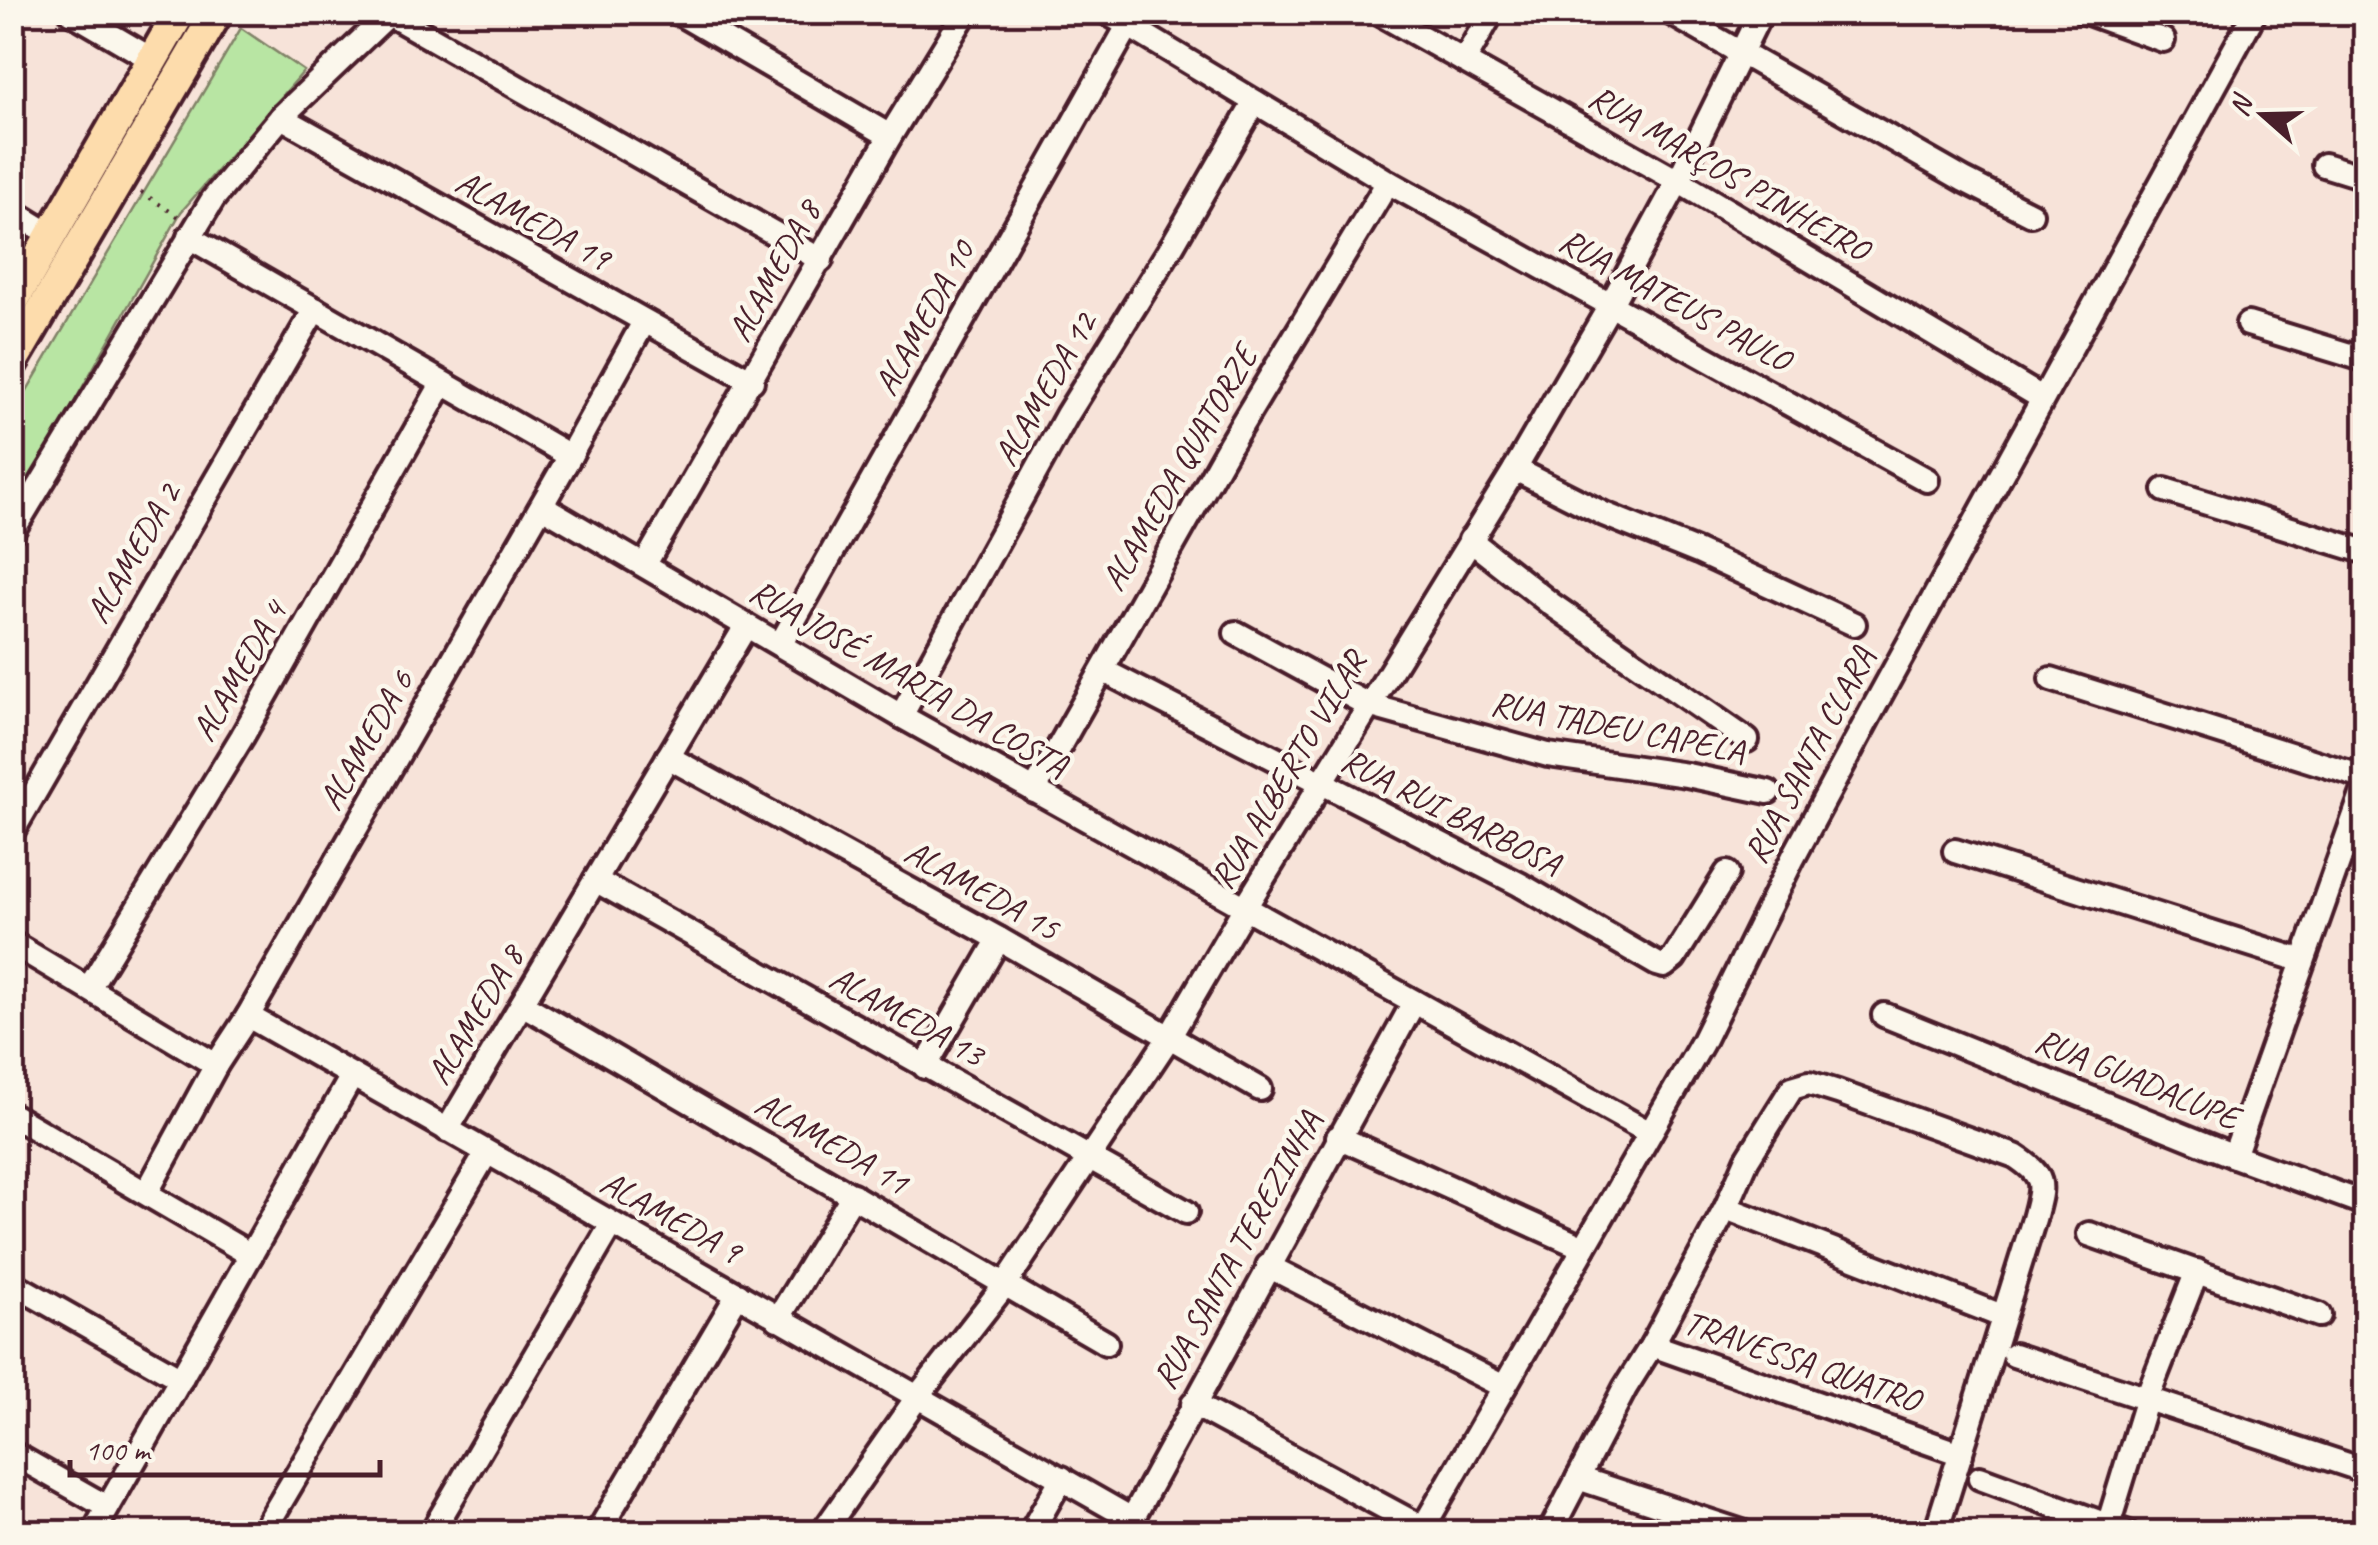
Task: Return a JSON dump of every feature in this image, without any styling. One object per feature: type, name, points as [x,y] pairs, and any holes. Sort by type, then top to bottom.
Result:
[{"type":"main road","points":[[12,303],[180,12]]},
{"type":"main road","points":[[12,362],[216,12]]},
{"type":"street","points":[[71,12],[153,60]]},
{"type":"street","points":[[677,12],[890,136]]},
{"type":"street","name":"ALAMEDA 8","points":[[646,564],[890,136],[966,12]]},
{"type":"street","name":"RUA MATEUS PAULO","points":[[1106,12],[1388,182],[1927,480]]},
{"type":"street","name":"RUA MARÇOS PINHEIRO","points":[[1377,12],[1678,181],[2042,398]]},
{"type":"street","points":[[1464,61],[1492,12]]},
{"type":"street","points":[[1669,12],[2031,214]]},
{"type":"street","name":"RUA ALBERTO VILAR","points":[[823,1532],[918,1396],[1004,1286],[1170,1036],[1611,304],[1678,181],[1761,12]]},
{"type":"street","points":[[2085,12],[2162,40]]},
{"type":"street","name":"RUA SANTA CLARA","points":[[1193,1404],[1423,1528],[1702,1043],[1793,858],[2254,12]]},
{"type":"street","points":[[15,523],[192,232],[241,162],[390,13],[821,260]]},
{"type":"street","name":"ALAMEDA 10","points":[[780,645],[1128,26]]},
{"type":"street","name":"ALAMEDA 12","points":[[901,716],[1067,416],[1255,102]]},
{"type":"street","name":"ALAMEDA 19","points":[[281,118],[752,381]]},
{"type":"street","points":[[2324,165],[2366,178]]},
{"type":"street","name":"ALAMEDA QUATORZE","points":[[1034,790],[1230,444],[1388,182]]},
{"type":"street","points":[[12,211],[51,235]]},
{"type":"street","points":[[192,232],[315,310],[570,456]]},
{"type":"street","name":"ALAMEDA 2","points":[[12,832],[315,310]]},
{"type":"street","name":"ALAMEDA 6","points":[[146,1192],[644,322]]},
{"type":"street","points":[[2248,324],[2366,360]]},
{"type":"street","name":"ALAMEDA 4","points":[[89,988],[242,738],[442,384]]},
{"type":"street","points":[[1515,469],[1604,514],[1698,552],[1854,624]]},
{"type":"street","points":[[2165,490],[2366,552]]},
{"type":"street","name":"RUA JOSÉ MARIA DA COSTA","points":[[542,506],[901,716],[1244,909]]},
{"type":"street","points":[[1470,540],[1550,604],[1747,740]]},
{"type":"street","name":"ALAMEDA 8","points":[[446,1130],[746,626]]},
{"type":"street","name":"RUA TADEU CAPELA","points":[[1236,633],[1368,705],[1548,755],[1687,775],[1768,792]]},
{"type":"street","name":"RUA RUI BARBOSA","points":[[1104,671],[1519,884],[1664,966],[1674,958],[1726,873]]},
{"type":"street","points":[[2050,679],[2366,781],[2234,1156]]},
{"type":"street","name":"ALAMEDA 15","points":[[668,757],[999,939],[1260,1089]]},
{"type":"street","points":[[1955,851],[2303,962]]},
{"type":"street","name":"ALAMEDA 13","points":[[596,880],[1186,1212]]},
{"type":"street","points":[[1244,909],[1650,1133]]},
{"type":"street","points":[[924,1067],[999,939]]},
{"type":"street","points":[[12,942],[216,1064]]},
{"type":"street","name":"RUA SANTA TEREZINHA","points":[[1129,1526],[1414,1002]]},
{"type":"street","name":"ALAMEDA 11","points":[[522,1004],[1106,1344]]},
{"type":"street","name":"RUA GUADALUPE","points":[[1884,1015],[2234,1156],[2366,1204]]},
{"type":"street","name":"ALAMEDA 9","points":[[248,1016],[1062,1478],[1129,1526]]},
{"type":"street","points":[[94,1532],[352,1076]]},
{"type":"street","points":[[1652,1346],[1748,1160],[1792,1088],[1809,1083],[1838,1092],[2015,1156],[2032,1167],[2042,1186],[2034,1219],[1936,1532]]},
{"type":"street","points":[[12,1115],[250,1256]]},
{"type":"street","points":[[1338,1137],[1584,1248]]},
{"type":"street","points":[[263,1532],[486,1154]]},
{"type":"street","points":[[778,1319],[853,1194]]},
{"type":"street","points":[[1726,1208],[2002,1316]]},
{"type":"street","points":[[432,1532],[612,1224]]},
{"type":"street","points":[[2090,1234],[2320,1315]]},
{"type":"street","points":[[1268,1266],[1504,1387]]},
{"type":"street","points":[[1980,1478],[2114,1531],[2147,1398],[2197,1271]]},
{"type":"street","points":[[12,1283],[180,1379]]},
{"type":"street","points":[[598,1532],[738,1294]]},
{"type":"street","name":"TRAVESSA QUATRO","points":[[1550,1532],[1625,1388],[1652,1346],[1961,1454]]},
{"type":"street","points":[[2014,1355],[2366,1471]]},
{"type":"street","points":[[12,1453],[107,1507]]},
{"type":"street","points":[[1031,1532],[1062,1478]]},
{"type":"street","points":[[1578,1478],[1742,1532]]},
{"type":"path","points":[[120,179],[192,232]]},
{"type":"green space","points":[[241,28],[304,71],[181,212],[13,511],[13,414]]}]
